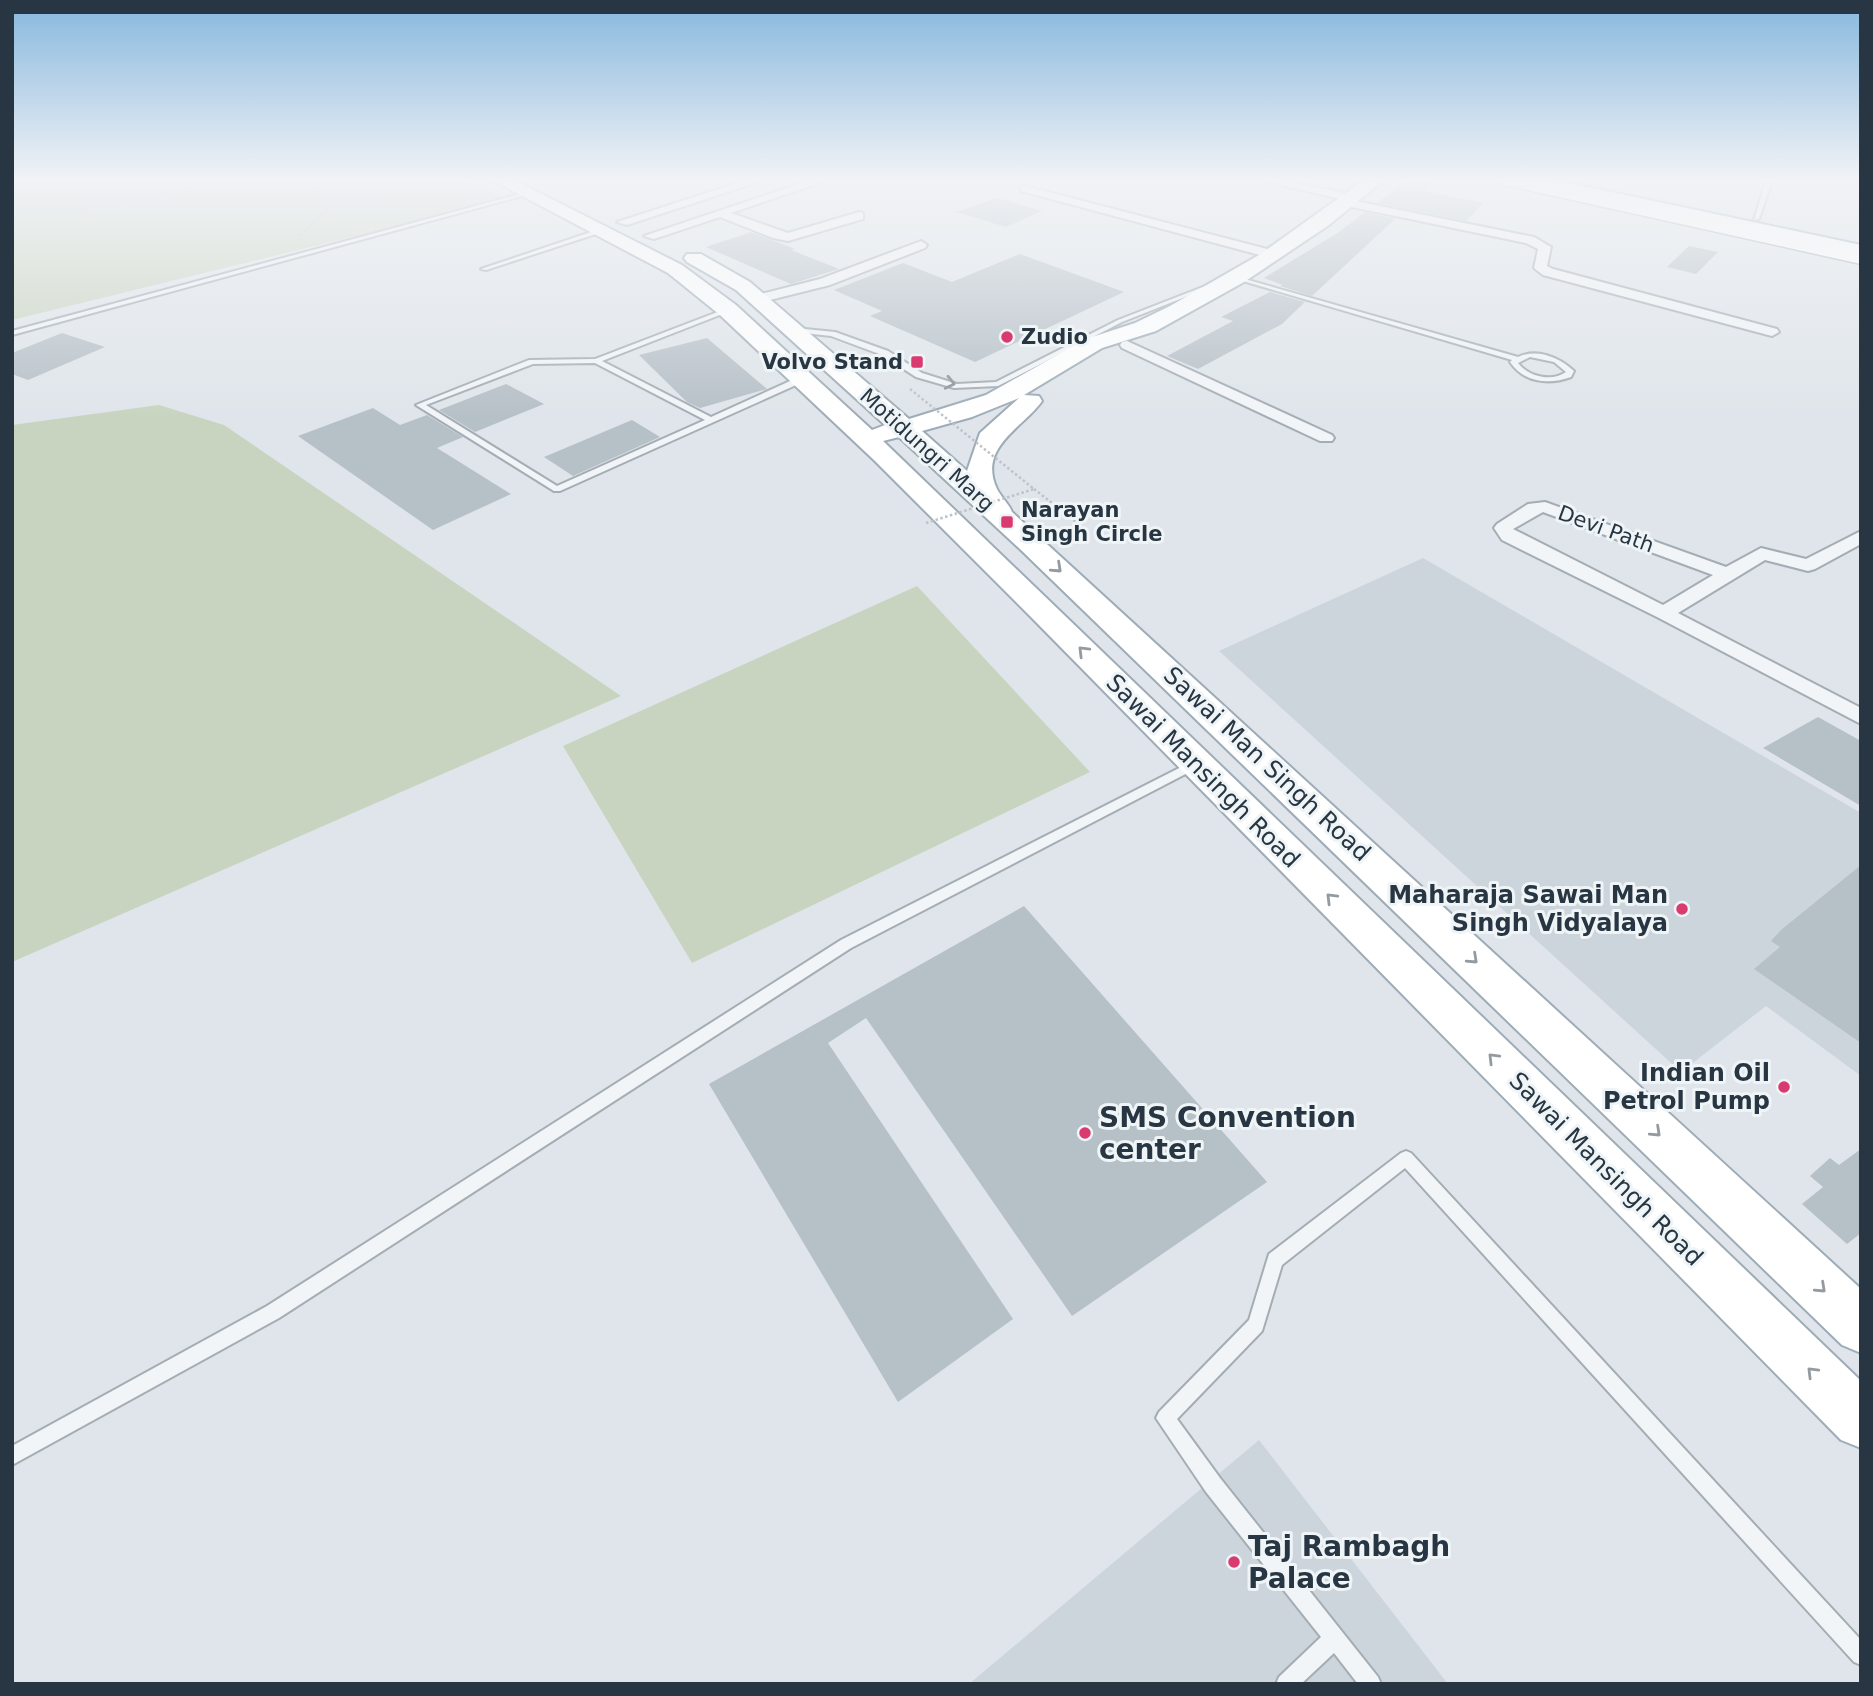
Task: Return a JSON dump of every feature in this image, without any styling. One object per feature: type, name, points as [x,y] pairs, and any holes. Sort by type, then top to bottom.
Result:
[{"type":"main road","name":"Sawai Mansingh Road","points":[[662,259],[727,310],[802,379],[893,441],[1196,764],[1861,1420]]},
{"type":"main road","name":"Motidungri Marg","points":[[694,259],[721,273],[758,299],[795,330],[843,377],[893,441],[1007,522]]},
{"type":"main road","points":[[893,441],[1020,397],[1127,345],[1145,328],[1263,259]]},
{"type":"main road","points":[[1007,522],[983,488],[980,468],[989,438],[1020,397],[1108,337],[1145,328]]},
{"type":"main road","points":[[843,377],[880,393],[911,401],[956,402],[1020,397]]},
{"type":"main road","name":"Sawai Man Singh Road","points":[[1007,522],[1861,1326]]},
{"type":"street","points":[[758,299],[825,282],[884,259]]},
{"type":"street","points":[[1540,259],[1540,268],[1548,272],[1772,332]]},
{"type":"street","points":[[1127,345],[1326,438]]},
{"type":"street","name":"Devi Path","points":[[1728,574],[1545,507],[1534,508],[1503,528],[1508,536],[1664,613],[1861,717]]},
{"type":"street","points":[[1664,613],[1765,553],[1808,565],[1861,536]]},
{"type":"lane","points":[[12,333],[272,259]]},
{"type":"lane","points":[[485,269],[514,259]]},
{"type":"lane","points":[[795,330],[832,334],[885,353],[919,375],[957,386],[998,384],[1120,321],[1182,295],[1236,277],[1516,359],[1529,355],[1547,357],[1563,363],[1570,371],[1558,379],[1540,378],[1518,369],[1514,362],[1516,359]]},
{"type":"lane","points":[[727,310],[596,362],[532,362],[420,405],[557,489],[802,379]]},
{"type":"lane","points":[[596,362],[711,420]]},
{"type":"lane","points":[[12,1456],[273,1312],[846,944],[1196,764]]},
{"type":"lane","points":[[1371,1684],[1213,1485],[1165,1418],[1256,1325],[1275,1260],[1406,1158],[1861,1655]]},
{"type":"lane","points":[[1286,1684],[1335,1638]]},
{"type":"path","points":[[910,389],[1080,525]]},
{"type":"path","points":[[926,523],[1034,489]]},
{"type":"shaded area","name":"Maharaja Sawai Man Singh Vidyalaya","points":[[1423,558],[1861,813],[1861,1076],[1766,1006],[1681,1072],[1219,651]]},
{"type":"shaded area","name":"Taj Rambagh Palace","points":[[1259,1440],[1448,1684],[969,1684]]},
{"type":"green space","points":[[12,259],[261,259],[12,320]]},
{"type":"green space","points":[[159,405],[224,425],[621,696],[12,962],[12,425]]},
{"type":"green space","points":[[917,586],[1090,772],[692,963],[563,746]]},
{"type":"building","points":[[734,259],[814,259],[839,269],[791,284]]},
{"type":"building","points":[[1008,259],[1034,259],[1124,292],[975,362],[870,316],[882,311],[834,290],[903,263],[952,282]]},
{"type":"building","points":[[1295,259],[1352,259],[1312,296],[1264,278]]},
{"type":"building","points":[[1675,259],[1711,259],[1696,274],[1667,267]]},
{"type":"building","points":[[1270,292],[1305,302],[1282,324],[1198,369],[1167,356],[1233,321],[1221,317]]},
{"type":"building","points":[[62,333],[105,347],[28,380],[12,374],[12,353]]},
{"type":"building","points":[[707,338],[767,389],[700,408],[687,402],[639,355]]},
{"type":"building","points":[[506,384],[544,404],[475,432],[439,410]]},
{"type":"building","points":[[373,408],[400,425],[427,415],[463,437],[437,448],[511,494],[433,530],[298,436]]},
{"type":"building","points":[[632,420],[660,437],[573,476],[544,457]]},
{"type":"building","points":[[1818,717],[1861,741],[1861,806],[1763,748]]},
{"type":"building","points":[[1861,865],[1861,1043],[1754,969],[1780,947],[1771,941],[1781,930]]},
{"type":"building","name":"SMS Convention center","points":[[1024,906],[1267,1182],[1072,1316],[866,1018],[828,1043],[1013,1319],[898,1402],[709,1084]]},
{"type":"building","points":[[1861,1149],[1861,1233],[1847,1244],[1802,1204],[1823,1187],[1810,1176],[1830,1158],[1839,1165]]},
{"type":"place","name":"Zudio","points":[[1007,337]]},
{"type":"place","name":"Volvo Stand","points":[[917,362]]},
{"type":"place","name":"Narayan Singh Circle","points":[[1007,522]]},
{"type":"place","name":"Maharaja Sawai Man Singh Vidyalaya","points":[[1682,909]]},
{"type":"place","name":"Indian Oil Petrol Pump","points":[[1784,1087]]},
{"type":"place","name":"SMS Convention center","points":[[1085,1133]]},
{"type":"place","name":"Taj Rambagh Palace","points":[[1234,1562]]}]
